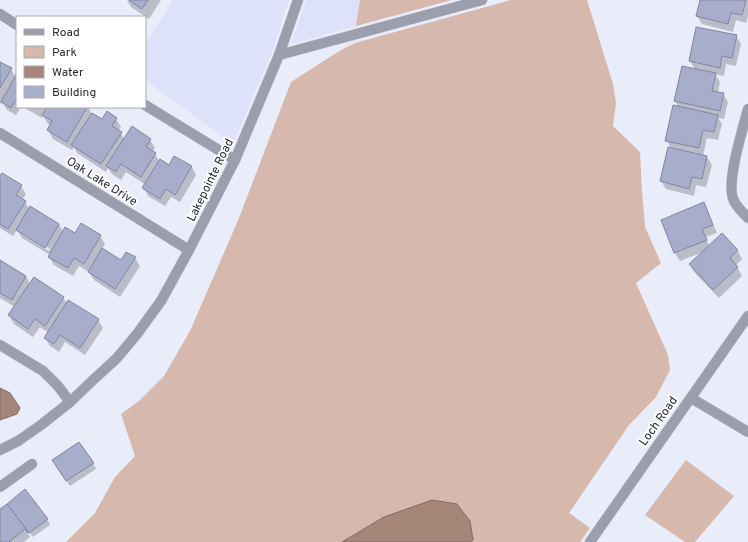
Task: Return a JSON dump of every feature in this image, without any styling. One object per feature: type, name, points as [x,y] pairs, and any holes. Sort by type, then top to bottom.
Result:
[{"type":"street","name":"Lakepointe Road","points":[[0,450],[18,441],[70,402],[117,358],[161,301],[235,160],[279,55],[298,0]]},
{"type":"street","points":[[279,55],[482,0]]},
{"type":"street","points":[[0,14],[16,24]]},
{"type":"street","points":[[146,106],[235,160]]},
{"type":"street","points":[[748,109],[732,174],[731,188],[733,200],[748,218]]},
{"type":"street","name":"Oak Lake Drive","points":[[0,133],[189,250]]},
{"type":"street","name":"Loch Road","points":[[590,542],[748,316]]},
{"type":"street","points":[[0,345],[43,371],[58,386],[70,402]]},
{"type":"street","points":[[691,398],[748,432]]},
{"type":"street","points":[[0,487],[32,464]]},
{"type":"shaded area","points":[[173,0],[289,0],[272,52],[233,144],[146,81],[146,42]]},
{"type":"shaded area","points":[[306,0],[360,0],[356,26],[291,44]]},
{"type":"green space","points":[[360,0],[452,0],[356,26]]},
{"type":"green space","points":[[511,0],[587,0],[613,84],[616,103],[613,126],[640,152],[645,227],[661,263],[636,283],[668,355],[670,370],[656,397],[629,425],[569,513],[590,528],[580,542],[471,542],[473,540],[384,517],[342,542],[66,542],[95,513],[115,477],[135,456],[121,414],[139,401],[164,376],[190,331],[239,218],[291,82],[341,50],[355,43]]},
{"type":"green space","points":[[686,460],[734,496],[695,542],[685,542],[645,515]]},
{"type":"water","points":[[0,388],[10,393],[20,408],[17,414],[0,420]]},
{"type":"water","points":[[432,500],[457,504],[470,521],[473,540],[471,542],[342,542],[384,517]]},
{"type":"building","points":[[129,0],[148,0],[142,9]]},
{"type":"building","points":[[700,0],[746,0],[742,15],[731,13],[728,24],[696,16]]},
{"type":"building","points":[[696,27],[737,35],[732,58],[722,56],[720,68],[689,61]]},
{"type":"building","points":[[0,62],[12,68],[0,88]]},
{"type":"building","points":[[682,66],[716,73],[712,91],[724,93],[720,111],[674,101]]},
{"type":"building","points":[[16,75],[16,99],[11,108],[1,102]]},
{"type":"building","points":[[673,105],[718,115],[714,132],[703,130],[699,148],[665,141]]},
{"type":"building","points":[[46,108],[86,108],[67,142],[47,130],[52,121],[42,115]]},
{"type":"building","points":[[107,111],[117,118],[112,126],[122,132],[101,164],[71,145],[92,113],[102,119]]},
{"type":"building","points":[[132,126],[151,139],[146,147],[156,153],[141,177],[121,164],[116,172],[106,166]]},
{"type":"building","points":[[668,147],[707,156],[702,179],[692,177],[689,189],[660,181]]},
{"type":"building","points":[[174,156],[192,166],[175,195],[166,189],[160,199],[142,188],[160,159],[169,165]]},
{"type":"building","points":[[2,173],[22,185],[16,195],[26,201],[8,229],[0,224],[0,176]]},
{"type":"building","points":[[704,202],[713,225],[702,229],[707,240],[674,253],[661,220]]},
{"type":"building","points":[[30,206],[59,224],[45,248],[16,230]]},
{"type":"building","points":[[81,223],[101,235],[84,264],[74,258],[68,268],[48,257],[65,227],[75,233]]},
{"type":"building","points":[[722,233],[738,250],[730,258],[738,267],[713,290],[689,264]]},
{"type":"building","points":[[102,248],[121,260],[126,252],[136,257],[115,289],[88,272]]},
{"type":"building","points":[[0,260],[26,276],[12,300],[0,293]]},
{"type":"building","points":[[34,277],[64,297],[45,326],[35,319],[28,329],[8,315]]},
{"type":"building","points":[[68,300],[99,319],[80,348],[60,335],[54,344],[44,338]]},
{"type":"building","points":[[79,442],[94,463],[66,481],[52,460]]},
{"type":"building","points":[[25,489],[48,519],[29,533],[7,504]]},
{"type":"building","points":[[7,504],[29,533],[25,529],[9,542],[0,542],[0,509]]}]
